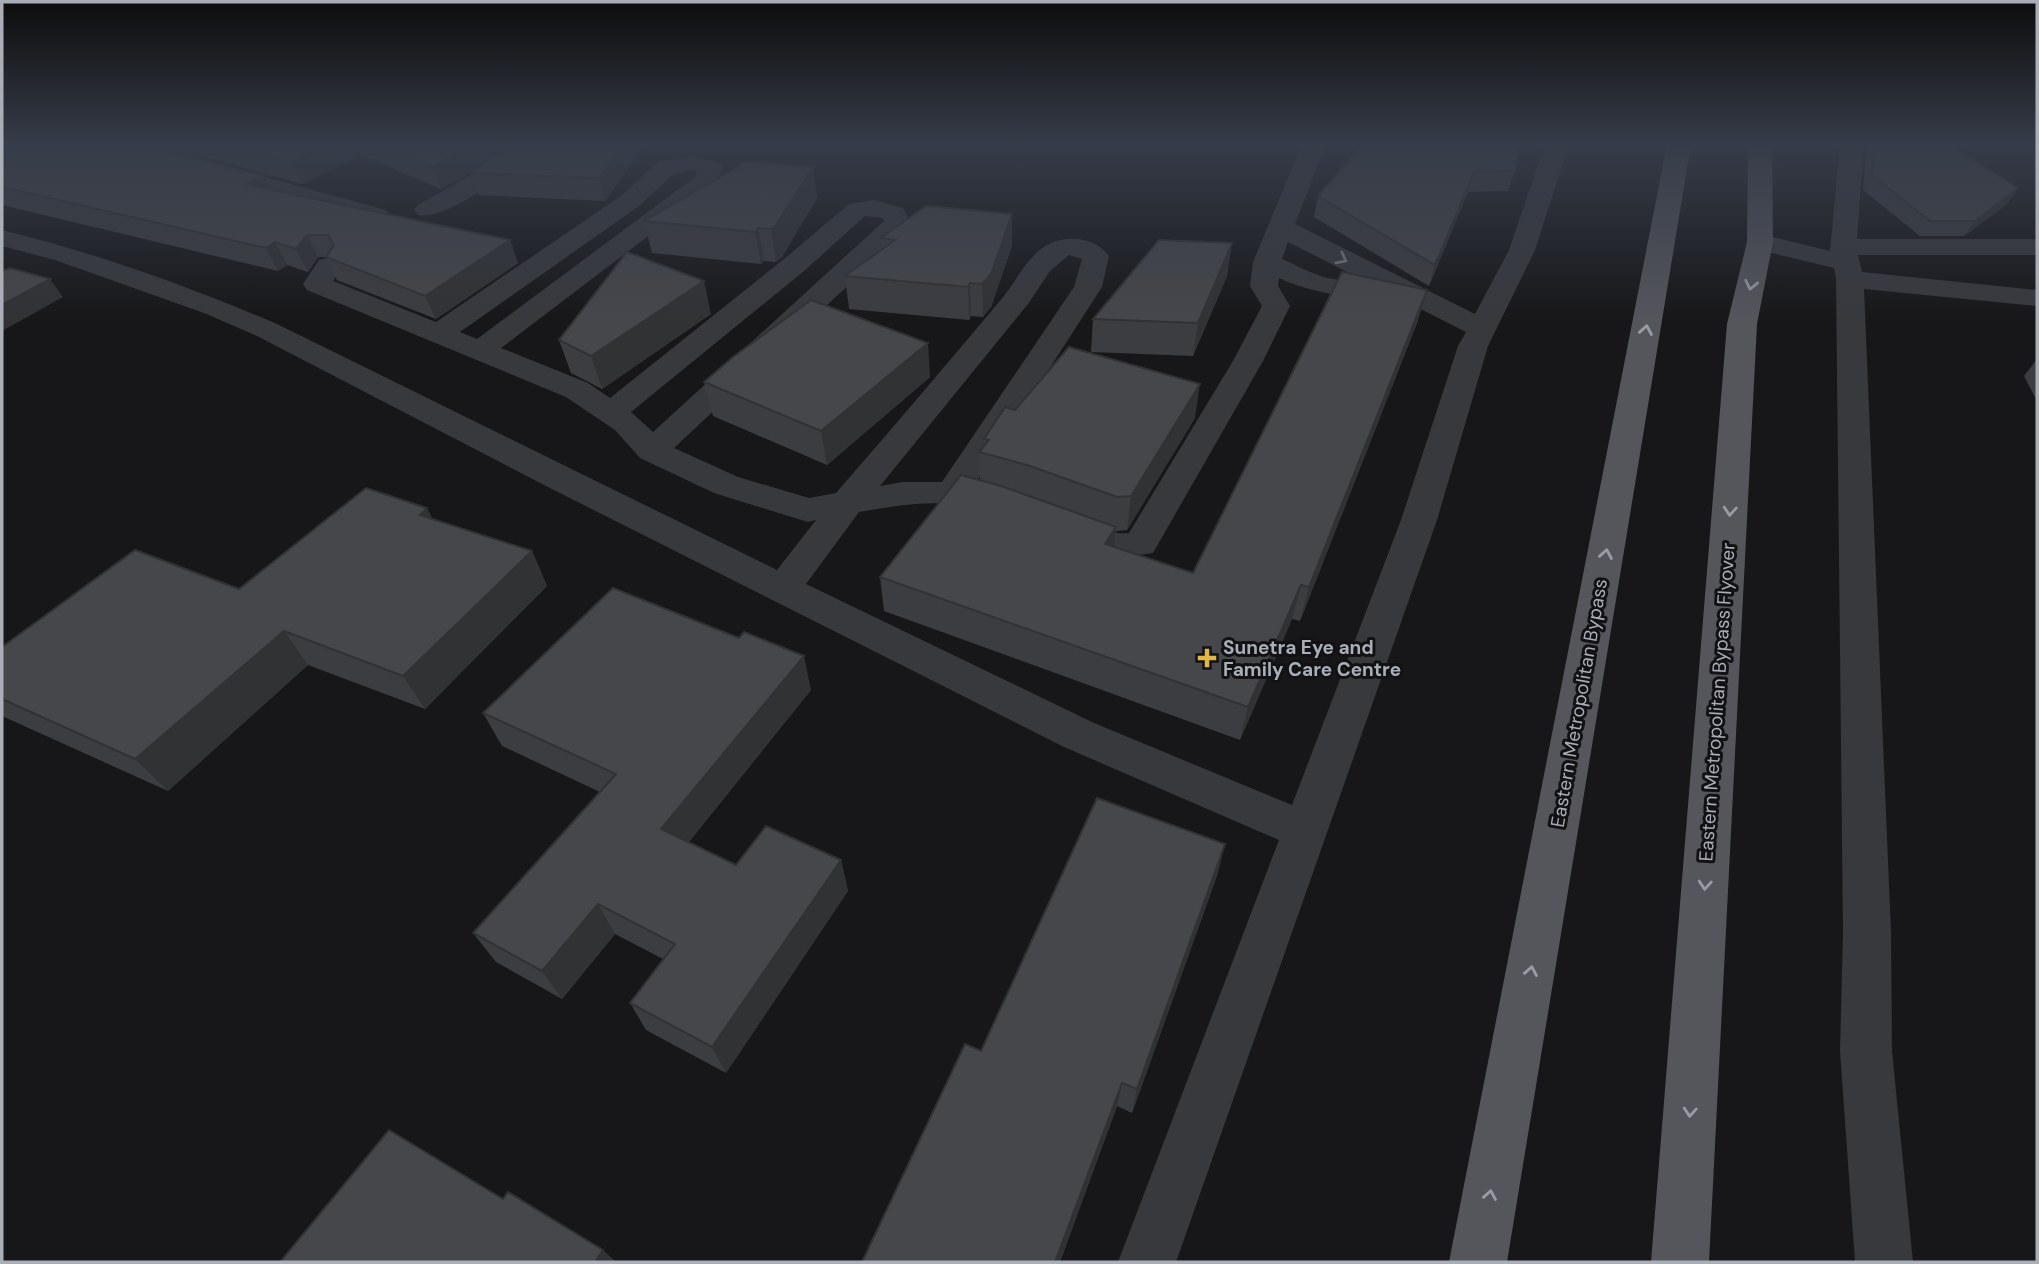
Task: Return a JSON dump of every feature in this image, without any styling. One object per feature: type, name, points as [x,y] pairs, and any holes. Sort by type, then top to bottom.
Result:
[{"type":"main road","name":"Eastern Metropolitan Bypass","points":[[1478,1262],[1668,203]]},
{"type":"main road","name":"Eastern Metropolitan Bypass Flyover","points":[[1680,1262],[1742,324],[1760,242],[1760,203]]},
{"type":"street","points":[[332,203],[377,215]]},
{"type":"street","points":[[427,210],[440,203]]},
{"type":"street","points":[[438,334],[627,203]]},
{"type":"street","points":[[479,351],[676,203]]},
{"type":"street","points":[[329,266],[317,284],[577,390],[612,412],[641,436],[652,451],[726,485],[808,510],[902,493],[953,493],[1032,517],[1112,547],[1140,544],[1248,361],[1276,306],[1264,286],[1267,262],[1292,203]]},
{"type":"street","points":[[1147,1262],[1419,520],[1477,338],[1522,250],[1538,203]]},
{"type":"street","points":[[1850,203],[1847,263],[1867,932],[1866,1051],[1884,1262]]},
{"type":"street","points":[[612,412],[794,265],[858,209],[874,208],[894,213],[897,221],[892,230],[652,451]]},
{"type":"street","points":[[1282,228],[1477,338]]},
{"type":"street","points":[[2,239],[64,254],[214,307],[267,330],[1079,735],[1306,831]]},
{"type":"street","points":[[1760,242],[1847,263],[2037,298]]},
{"type":"street","points":[[783,589],[848,502],[1018,298],[1040,262],[1054,251],[1065,247],[1079,247],[1089,251],[1096,257],[1088,287],[953,493]]},
{"type":"street","points":[[1847,263],[2037,247]]},
{"type":"street","points":[[27,272],[64,254]]},
{"type":"street","points":[[1267,262],[1312,283],[1372,296],[1477,338]]},
{"type":"building","points":[[71,203],[335,203],[510,240],[425,296],[326,257],[334,245],[328,235],[307,235],[296,249],[275,242],[266,248]]},
{"type":"building","points":[[675,203],[790,203],[776,225],[771,229],[758,228],[755,232],[644,221]]},
{"type":"building","points":[[1330,203],[1461,203],[1435,265]]},
{"type":"building","points":[[1907,203],[1998,203],[1975,221],[1930,221]]},
{"type":"building","points":[[926,206],[1012,214],[991,274],[982,284],[970,283],[968,287],[845,276],[895,240],[881,238]]},
{"type":"building","points":[[1159,240],[1232,243],[1198,323],[1093,319]]},
{"type":"building","points":[[627,252],[704,281],[591,356],[559,340]]},
{"type":"building","points":[[10,268],[50,279],[2,305],[2,271]]},
{"type":"building","points":[[1342,272],[1427,290],[1309,587],[1301,585],[1248,707],[880,577],[961,475],[1001,486],[1116,527],[1105,544],[1193,573]]},
{"type":"building","points":[[811,300],[928,343],[821,431],[704,382],[733,357]]},
{"type":"building","points":[[1069,347],[1200,384],[1131,496],[1117,497],[1027,465],[979,452],[989,440],[984,439],[1005,407],[1015,410]]},
{"type":"building","points":[[366,488],[427,508],[420,515],[532,551],[403,676],[284,631],[135,759],[2,699],[2,647],[135,550],[239,589]]},
{"type":"building","points":[[613,588],[739,638],[744,632],[804,656],[661,829],[736,865],[766,826],[841,860],[712,1047],[630,1003],[675,944],[598,904],[542,971],[473,933],[616,774],[483,713]]},
{"type":"building","points":[[1097,798],[1225,844],[1137,1089],[1122,1083],[1055,1262],[862,1262],[965,1044],[981,1051]]},
{"type":"building","points":[[389,1130],[503,1199],[508,1192],[603,1250],[595,1262],[280,1262]]},
{"type":"place","name":"Sunetra Eye and Family Care Centre","points":[[1207,658]]}]
